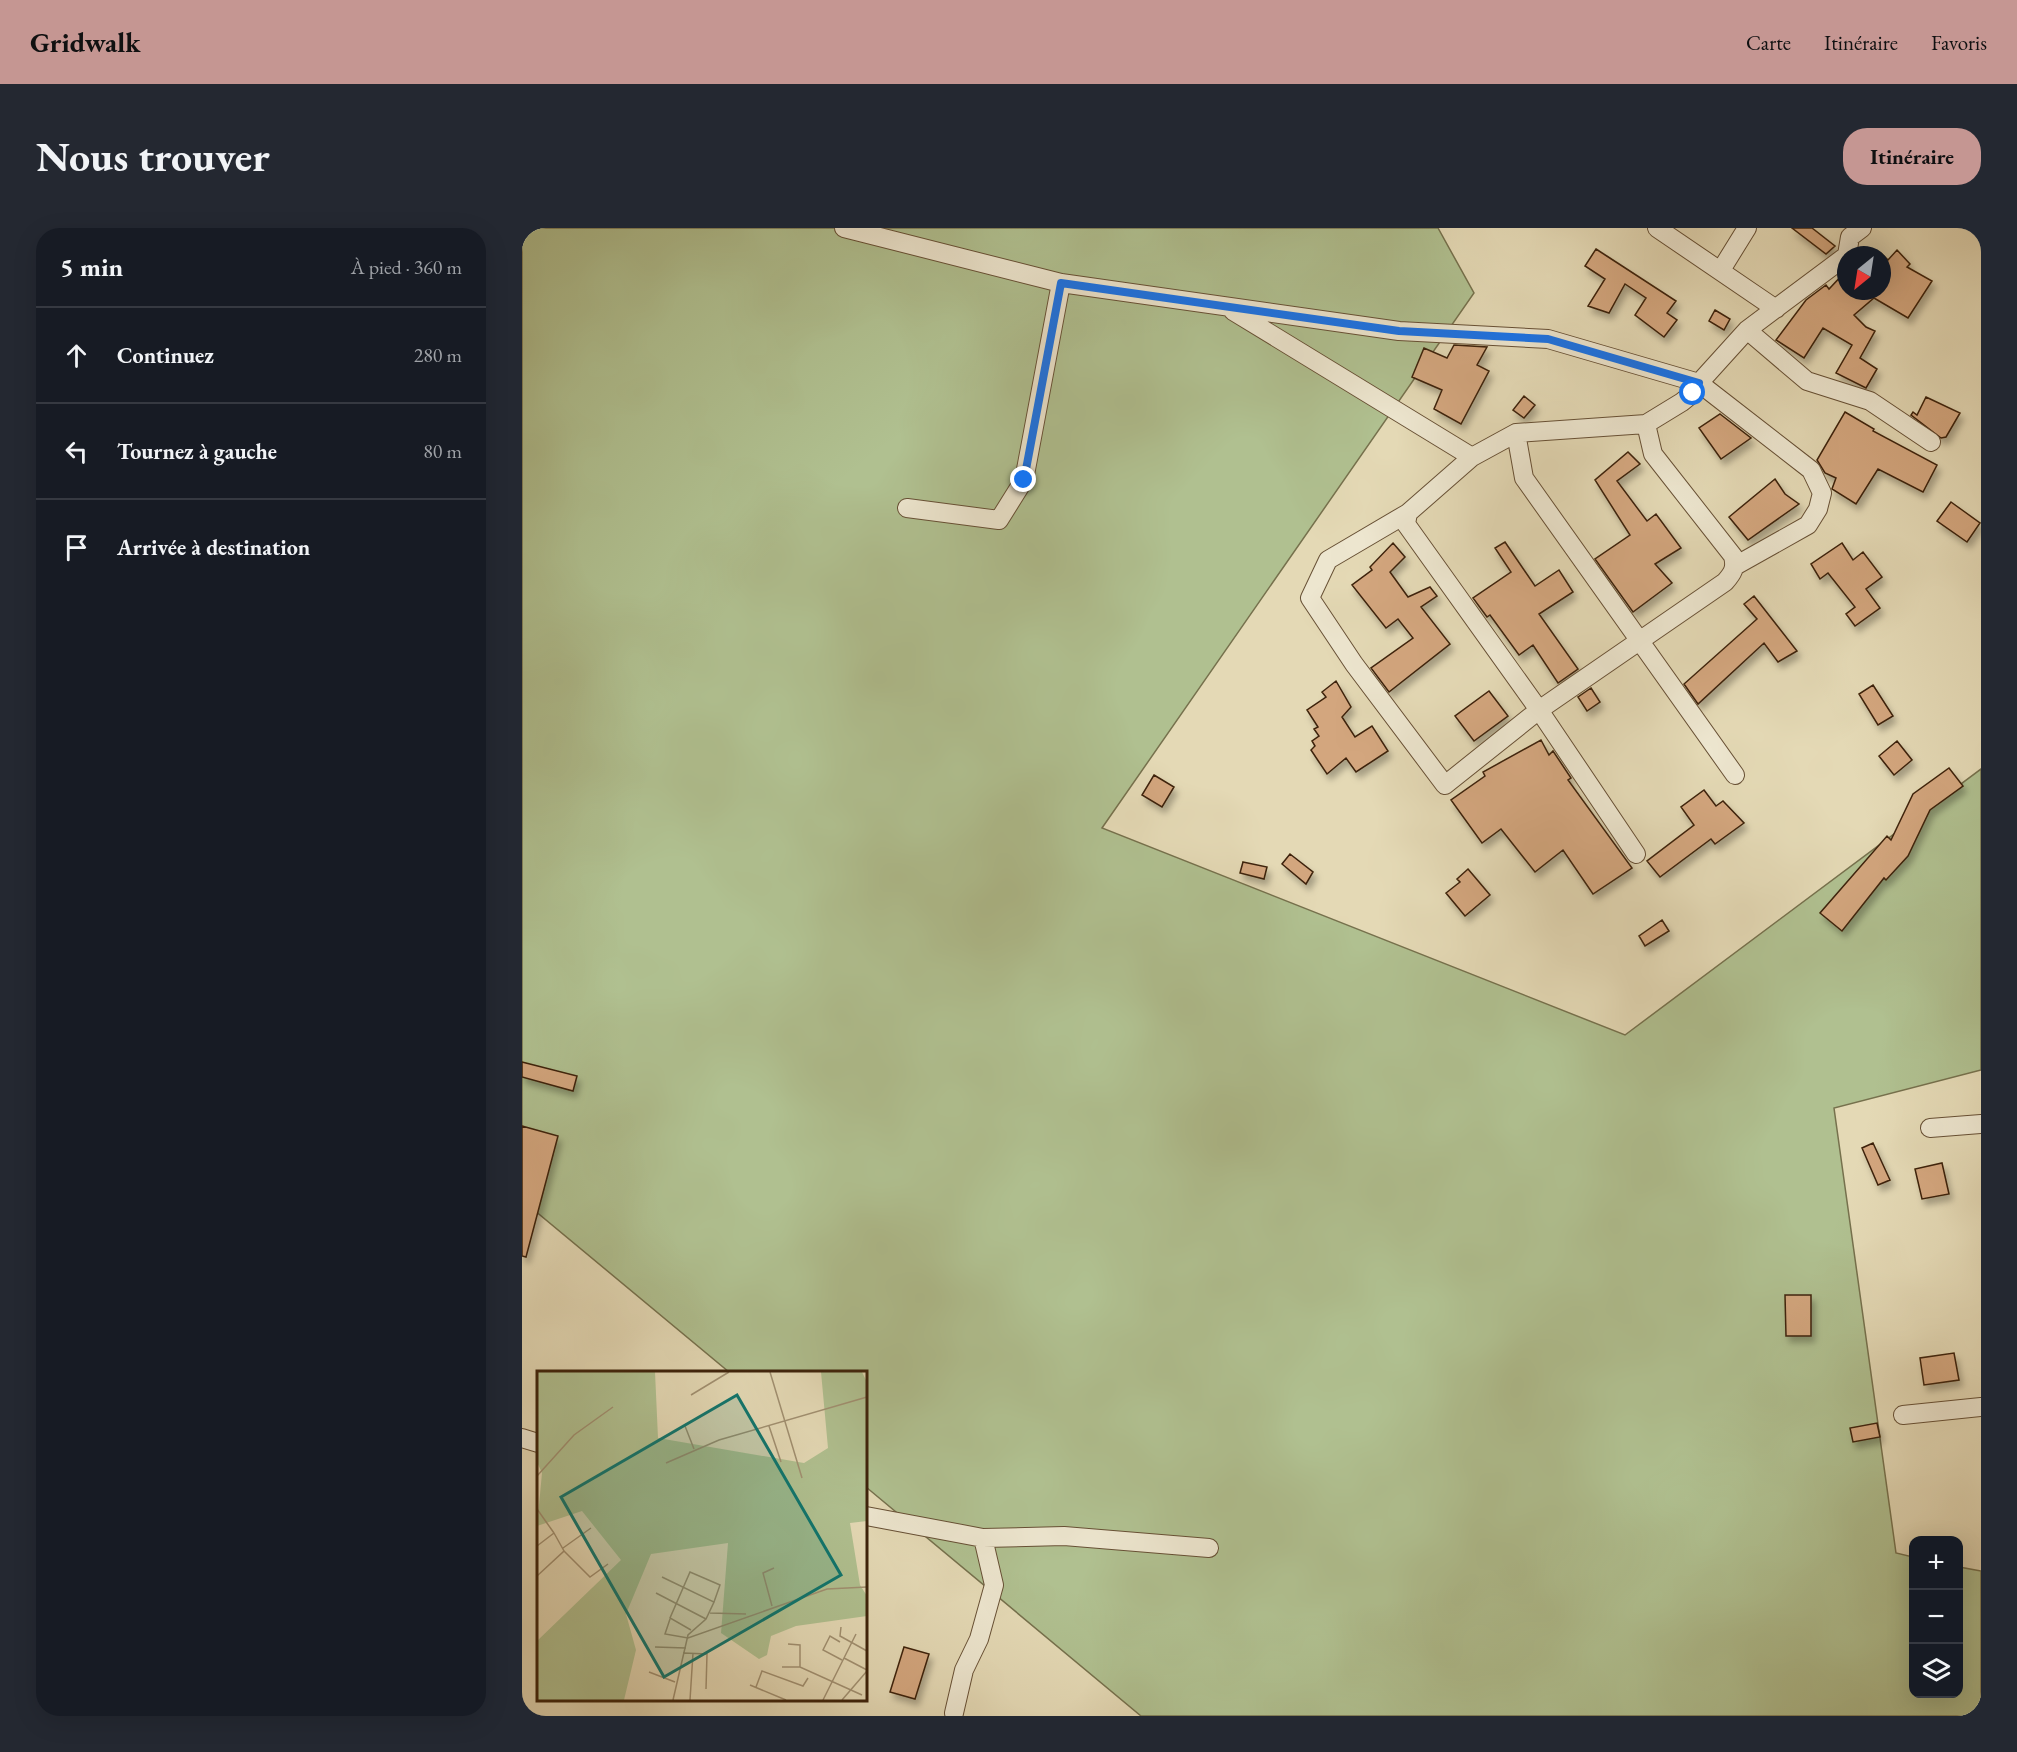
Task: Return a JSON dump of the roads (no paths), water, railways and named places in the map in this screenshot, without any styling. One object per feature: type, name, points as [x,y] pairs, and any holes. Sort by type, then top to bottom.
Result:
[{"type":"street","points":[[844,228],[1061,283],[1399,331],[1548,339],[1699,383],[1811,470],[1822,493],[1818,509],[1808,525],[1735,566],[1725,582],[1641,642],[1539,710],[1445,784],[1353,664],[1310,598],[1328,560],[1407,513],[1472,457],[1516,433],[1647,423],[1688,397],[1699,383],[1747,330],[1837,262]]},
{"type":"street","points":[[1657,228],[1776,309]]},
{"type":"street","points":[[1721,270],[1747,228]]},
{"type":"street","points":[[1848,246],[1850,237],[1862,228]]},
{"type":"street","points":[[907,508],[999,520],[1024,480],[1061,283]]},
{"type":"street","points":[[1228,308],[1472,457]]},
{"type":"street","points":[[1747,330],[1807,381],[1870,401],[1931,442]]},
{"type":"street","points":[[1647,423],[1653,454],[1732,556],[1735,566]]},
{"type":"street","points":[[1516,433],[1524,478],[1735,775]]},
{"type":"street","points":[[1407,513],[1406,524],[1539,710],[1636,854]]},
{"type":"street","points":[[1930,1128],[1981,1124]]},
{"type":"street","points":[[1903,1415],[1981,1407]]},
{"type":"street","points":[[522,1438],[537,1443]]},
{"type":"street","points":[[867,1516],[983,1538],[1064,1536],[1209,1548]]},
{"type":"street","points":[[954,1713],[964,1670],[979,1639],[994,1585],[983,1538]]}]
